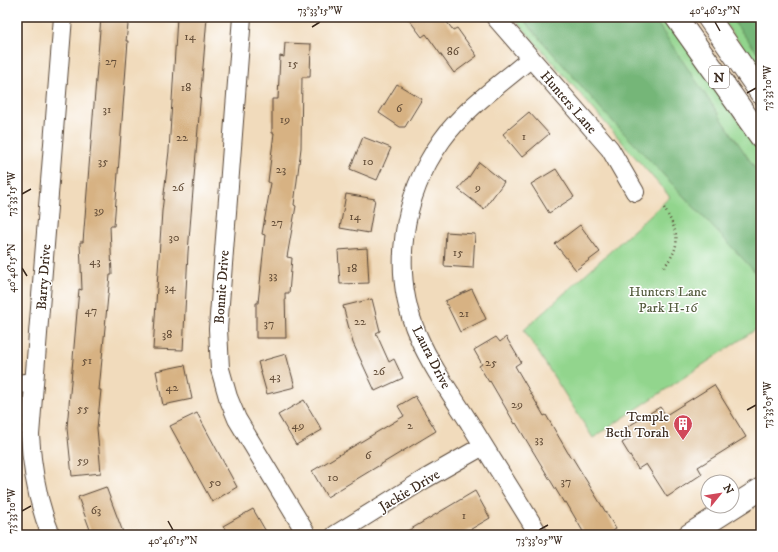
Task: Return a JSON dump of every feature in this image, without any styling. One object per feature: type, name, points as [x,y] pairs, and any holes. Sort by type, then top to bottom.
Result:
[{"type":"main road","name":"N","points":[[676,17],[761,137]]},
{"type":"main road","name":"N","points":[[708,17],[761,93]]},
{"type":"main road","points":[[689,535],[761,489]]},
{"type":"street","name":"Barry Drive","points":[[50,535],[44,519],[35,484],[26,383],[63,17]]},
{"type":"street","name":"Bonnie Drive","points":[[242,17],[218,329],[220,369],[228,398],[236,419],[307,535]]},
{"type":"street","name":"Hunters Lane","points":[[495,17],[610,149],[635,192]]},
{"type":"street","name":"Laura Drive","points":[[531,58],[465,115],[442,139],[418,183],[408,212],[402,260],[406,296],[418,335],[433,366],[539,535]]},
{"type":"street","name":"Jackie Drive","points":[[335,535],[425,479],[483,446]]},
{"type":"path","points":[[664,208],[676,228],[677,238],[673,254],[664,267]]},
{"type":"green space","name":"Hunters Lane Park H-16","points":[[513,17],[664,17],[702,66],[761,155],[761,326],[593,438],[524,330],[670,197]]},
{"type":"green space","points":[[521,17],[653,17],[761,177],[761,278],[604,112]]},
{"type":"green space","points":[[720,17],[761,17],[761,71]]},
{"type":"green space","points":[[730,17],[761,17],[761,57]]},
{"type":"building","points":[[101,17],[129,17],[126,41],[128,41],[114,226],[110,226],[112,275],[110,275],[99,390],[101,390],[97,428],[101,473],[72,476],[67,428],[79,289],[82,290],[80,242],[83,242]]},
{"type":"building","points":[[177,17],[207,17],[188,252],[183,350],[153,349],[162,211],[169,151]]},
{"type":"building","points":[[407,17],[443,17],[453,30],[457,28],[477,56],[454,73],[426,34],[422,37]]},
{"type":"building","points":[[285,43],[311,44],[310,77],[302,77],[301,148],[294,205],[296,206],[287,257],[292,258],[289,293],[285,293],[286,338],[256,338],[256,303],[258,303],[265,235],[262,234],[271,183],[268,182],[274,133],[272,133],[272,99],[278,99],[280,56],[284,57]]},
{"type":"building","points":[[397,84],[422,99],[405,127],[400,127],[379,113]]},
{"type":"building","points":[[529,112],[549,134],[522,157],[503,134]]},
{"type":"building","points":[[363,137],[391,148],[377,180],[350,169]]},
{"type":"building","points":[[479,162],[504,182],[484,209],[458,189],[467,180]]},
{"type":"building","points":[[556,169],[574,197],[549,213],[531,184]]},
{"type":"building","points":[[346,194],[375,199],[369,233],[340,228]]},
{"type":"building","points":[[580,225],[600,252],[576,270],[555,244]]},
{"type":"building","points":[[446,232],[475,234],[473,268],[444,266]]},
{"type":"building","points":[[367,248],[369,283],[340,284],[338,250]]},
{"type":"building","points":[[472,289],[486,319],[460,332],[445,301]]},
{"type":"building","points":[[372,299],[380,331],[376,333],[389,362],[394,359],[403,378],[375,391],[353,343],[343,306]]},
{"type":"building","points":[[496,337],[500,342],[506,337],[521,362],[515,366],[544,416],[546,415],[616,529],[606,535],[585,535],[566,502],[564,503],[490,381],[489,382],[479,366],[482,364],[474,350]]},
{"type":"building","points":[[286,354],[295,387],[267,394],[258,362]]},
{"type":"building","points":[[185,365],[192,399],[163,405],[156,371]]},
{"type":"building","name":"Temple Beth Torah","points":[[714,385],[746,437],[698,467],[702,474],[667,497],[646,464],[638,469],[622,443],[630,438],[624,429],[660,407],[666,415]]},
{"type":"building","points":[[415,396],[436,431],[327,497],[312,471],[404,416],[398,406]]},
{"type":"building","points":[[304,400],[322,430],[296,445],[278,415]]},
{"type":"building","points":[[197,413],[237,487],[212,502],[170,426]]},
{"type":"building","points":[[106,487],[124,535],[92,535],[78,497]]},
{"type":"building","points":[[475,491],[490,518],[461,535],[401,535]]},
{"type":"building","points":[[253,509],[268,535],[229,535],[223,526]]},
{"type":"place","name":"Temple Beth Torah","points":[[683,441]]}]
